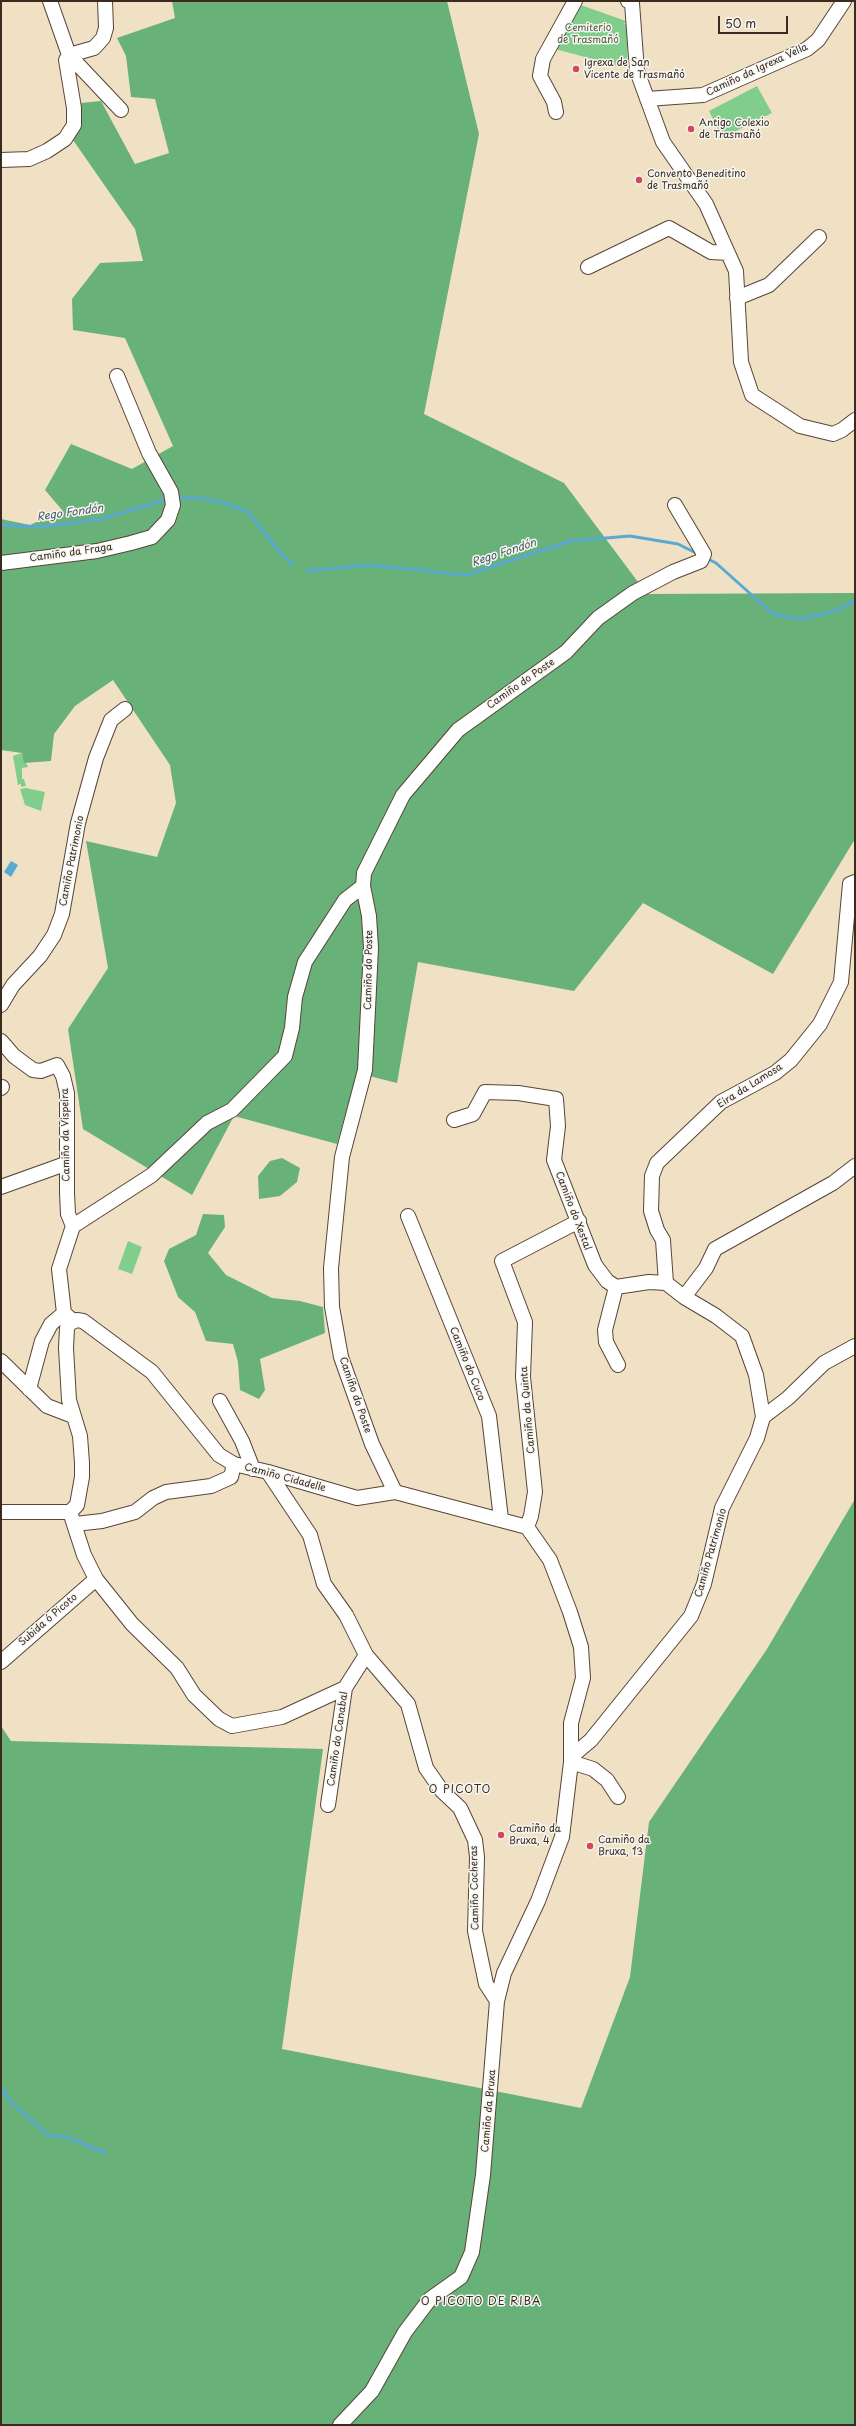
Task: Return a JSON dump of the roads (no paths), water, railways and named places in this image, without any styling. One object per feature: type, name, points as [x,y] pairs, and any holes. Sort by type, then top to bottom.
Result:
[{"type":"street","points":[[50,1],[69,55],[121,110]]},
{"type":"street","points":[[1,160],[29,159],[47,151],[65,139],[74,125],[74,108],[66,60],[69,55],[94,48],[103,38],[106,28],[105,1]]},
{"type":"street","points":[[556,112],[554,102],[540,76],[543,59],[575,1]]},
{"type":"street","points":[[628,1],[632,3],[637,71],[663,142],[706,204],[736,271],[741,362],[752,395],[800,426],[833,434],[842,430],[855,420]]},
{"type":"street","name":"Camiño da Igrexa Vella","points":[[648,99],[703,95],[806,49],[818,40],[844,1]]},
{"type":"street","points":[[588,267],[669,228],[711,252],[728,253]]},
{"type":"street","points":[[738,298],[769,285],[819,237]]},
{"type":"street","name":"Camiño da Fraga","points":[[1,563],[97,551],[131,543],[152,537],[168,520],[173,505],[171,492],[149,453],[117,376]]},
{"type":"street","name":"Camiño do Poste","points":[[396,1492],[372,1444],[341,1357],[332,1307],[331,1268],[342,1156],[364,1070],[371,948],[369,916],[363,886],[364,873],[403,795],[458,730],[566,652],[598,618],[633,593],[673,572],[696,565],[702,561],[704,554],[675,505]]},
{"type":"street","name":"Camiño Patrimonio","points":[[1,1005],[13,985],[40,956],[54,935],[62,914],[78,823],[96,758],[111,720],[125,709]]},
{"type":"street","name":"Eira da Lamosa","points":[[666,1283],[663,1240],[657,1230],[651,1211],[652,1176],[657,1163],[722,1102],[775,1073],[791,1060],[820,1024],[841,982],[850,884],[855,882]]},
{"type":"street","points":[[345,1688],[282,1717],[232,1726],[219,1719],[194,1695],[177,1668],[132,1624],[96,1579],[84,1555],[73,1518],[77,1506],[82,1477],[80,1436],[73,1416],[67,1382],[66,1348],[69,1317],[59,1268],[73,1226],[152,1175],[181,1150],[207,1123],[232,1110],[285,1056],[292,1028],[295,996],[304,962],[345,900],[363,886]]},
{"type":"street","name":"Camiño da Vispeira","points":[[1,1041],[14,1056],[33,1070],[41,1071],[58,1065],[64,1076],[67,1094],[65,1164],[68,1214],[73,1226]]},
{"type":"street","name":"Camiño do Xestal","points":[[454,1120],[473,1114],[486,1092],[518,1093],[556,1099],[558,1126],[554,1160],[563,1187],[579,1221],[585,1244],[594,1265],[607,1281],[616,1287]]},
{"type":"street","points":[[1,1187],[65,1164]]},
{"type":"street","points":[[618,1365],[606,1342],[605,1330],[616,1287],[649,1282],[666,1283],[684,1297],[706,1268],[715,1249],[833,1183],[855,1166]]},
{"type":"street","name":"Camiño do Cuco","points":[[408,1216],[489,1416],[501,1519]]},
{"type":"street","name":"Camiño da Quinta","points":[[526,1527],[531,1516],[535,1492],[523,1377],[525,1322],[502,1261],[579,1221]]},
{"type":"street","name":"Camiño Patrimonio","points":[[571,1760],[591,1740],[691,1616],[704,1584],[722,1508],[757,1438],[763,1417],[756,1375],[742,1336],[716,1316],[684,1297]]},
{"type":"street","points":[[29,1389],[42,1341],[51,1324],[69,1317]]},
{"type":"street","name":"Camiño Cidadelle","points":[[69,1317],[83,1321],[152,1372],[219,1455],[234,1464],[268,1472],[357,1498],[396,1492],[501,1519],[526,1527]]},
{"type":"street","points":[[763,1417],[788,1398],[824,1363],[853,1346]]},
{"type":"street","points":[[1,1361],[47,1406],[73,1416]]},
{"type":"street","points":[[220,1401],[242,1442],[253,1469]]},
{"type":"street","points":[[1,1512],[102,1521],[134,1512],[153,1498],[166,1492],[211,1486],[231,1477],[234,1464]]},
{"type":"street","name":"Camiño Cocheras","points":[[268,1472],[310,1534],[324,1584],[346,1615],[366,1655],[408,1704],[426,1768],[442,1791],[460,1808],[474,1840],[477,1857],[475,1931],[486,1984],[497,2001]]},
{"type":"street","points":[[526,1527],[550,1560],[581,1647],[583,1678],[571,1722],[571,1760],[594,1769],[607,1780],[618,1797]]},
{"type":"street","name":"Subida ó Picoto","points":[[1,1662],[96,1579]]},
{"type":"street","name":"Camiño do Canabal","points":[[328,1805],[345,1688],[366,1655]]},
{"type":"street","name":"Camiño da Bruxa","points":[[340,2425],[355,2419],[405,2332],[430,2299],[461,2277],[472,2252],[483,2175],[497,2001],[504,1973],[538,1901],[562,1837],[571,1760]]},
{"type":"water","points":[[11,861],[18,865],[11,877],[4,872]]},
{"type":"waterway","name":"Rego Fondón","points":[[181,498],[199,498],[225,503],[248,512],[280,552],[293,565]]},
{"type":"waterway","name":"Rego Fondón","points":[[1,525],[41,527],[102,519],[164,500]]},
{"type":"waterway","name":"Rego Fondón","points":[[307,571],[370,565],[466,575],[571,541],[630,536],[678,544],[698,554]]},
{"type":"waterway","name":"Rego Fondón","points":[[706,558],[716,563],[773,614],[800,619],[835,611],[855,601]]},
{"type":"waterway","points":[[1,2088],[12,2103],[48,2135],[70,2138],[105,2153]]},
{"type":"place","name":"Igrexa de San Vicente de Trasmañó","points":[[576,69]]},
{"type":"place","name":"Antigo Colexio de Trasmañó","points":[[691,129]]},
{"type":"place","name":"Convento Beneditino de Trasmañó","points":[[639,180]]},
{"type":"place","name":"Camiño da Bruxa, 4","points":[[501,1835]]},
{"type":"place","name":"Camiño da Bruxa, 13","points":[[590,1846]]},
{"type":"district","name":"O PICOTO","points":[[460,1790]]},
{"type":"district","name":"O PICOTO DE RIBA","points":[[481,2302]]},
{"type":"park label","name":"Cemiterio de Trasmañó","points":[[588,34]]}]
